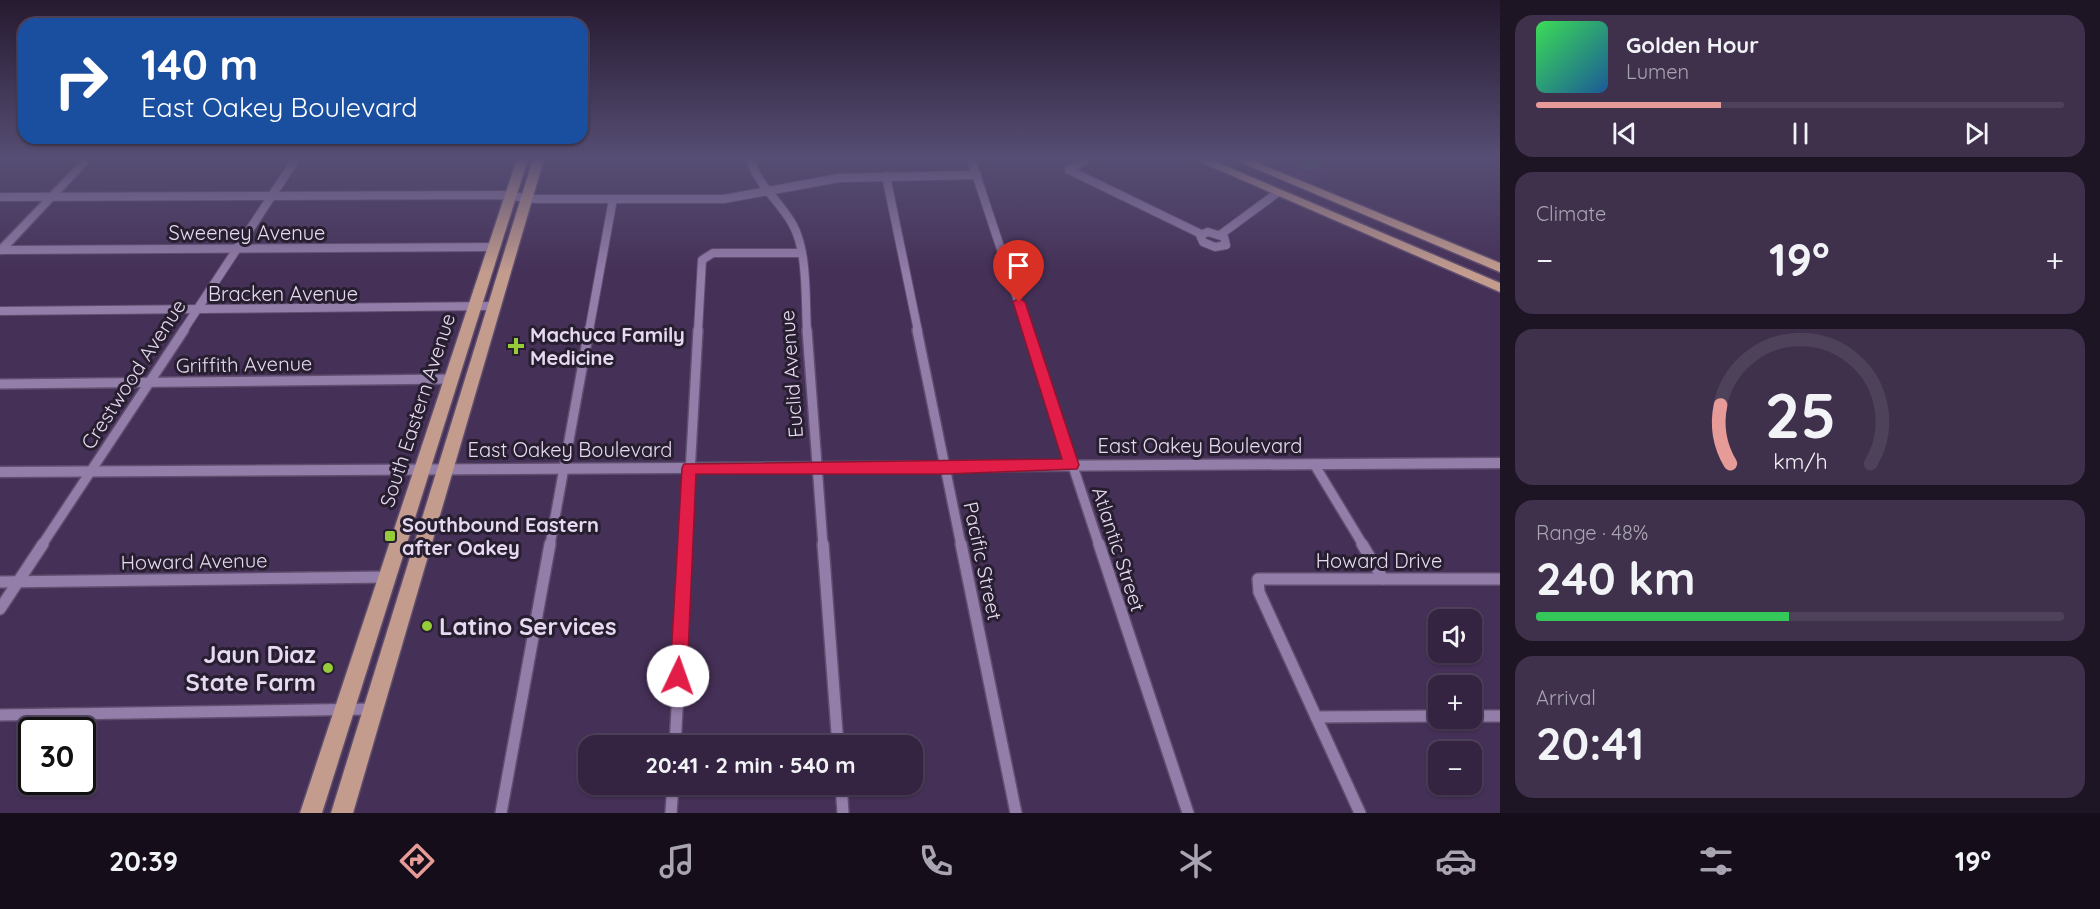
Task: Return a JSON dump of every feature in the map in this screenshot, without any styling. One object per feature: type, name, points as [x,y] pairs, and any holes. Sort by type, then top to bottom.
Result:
[{"type":"main road","name":"South Eastern Avenue","points":[[311,813],[511,197]]},
{"type":"main road","points":[[1286,197],[1500,288]]},
{"type":"main road","points":[[1329,197],[1500,268]]},
{"type":"main road","points":[[342,813],[527,198]]},
{"type":"main road","points":[[1362,229],[1383,232],[1434,251],[1458,251]]},
{"type":"main road","points":[[1444,264],[1456,260],[1466,261],[1500,275]]},
{"type":"street","points":[[0,250],[51,197]]},
{"type":"street","name":"Crestwood Avenue","points":[[0,609],[271,197]]},
{"type":"street","points":[[519,197],[613,200],[724,200],[740,197]]},
{"type":"street","name":"Euclid Avenue","points":[[772,197],[795,227],[802,253],[837,735]]},
{"type":"street","name":"Pacific Street","points":[[890,197],[1016,813]]},
{"type":"street","name":"Atlantic Street","points":[[984,197],[1188,813]]},
{"type":"street","points":[[1125,197],[1201,234],[1208,232],[1220,235],[1226,240],[1226,245],[1220,247],[1203,242],[1201,234]]},
{"type":"street","points":[[1220,235],[1272,197]]},
{"type":"street","points":[[501,813],[613,200]]},
{"type":"street","name":"Sweeney Avenue","points":[[0,250],[495,247]]},
{"type":"street","points":[[676,735],[702,260],[712,253],[802,253]]},
{"type":"street","name":"Bracken Avenue","points":[[0,311],[475,308],[494,306]]},
{"type":"street","name":"Griffith Avenue","points":[[0,384],[452,380]]},
{"type":"street","name":"East Oakey Boulevard","points":[[0,472],[1500,463]]},
{"type":"street","points":[[1314,464],[1383,579]]},
{"type":"street","name":"Howard Avenue","points":[[0,582],[388,577]]},
{"type":"street","name":"Howard Drive","points":[[1316,717],[1259,592],[1258,579],[1500,579]]},
{"type":"street","points":[[0,715],[373,709]]},
{"type":"street","points":[[1360,813],[1316,717],[1428,716]]},
{"type":"street","points":[[1482,716],[1500,716]]},
{"type":"street","points":[[671,813],[672,795]]},
{"type":"street","points":[[842,795],[843,813]]},
{"type":"place","name":"Machuca Family Medicine","points":[[516,346]]},
{"type":"place","name":"Southbound Eastern after Oakey","points":[[390,536]]},
{"type":"place","name":"Latino Services","points":[[427,626]]},
{"type":"place","name":"Jaun Diaz State Farm","points":[[328,668]]},
{"type":"route","points":[[678,676],[689,468],[946,468],[1071,465],[1019,302]]}]
